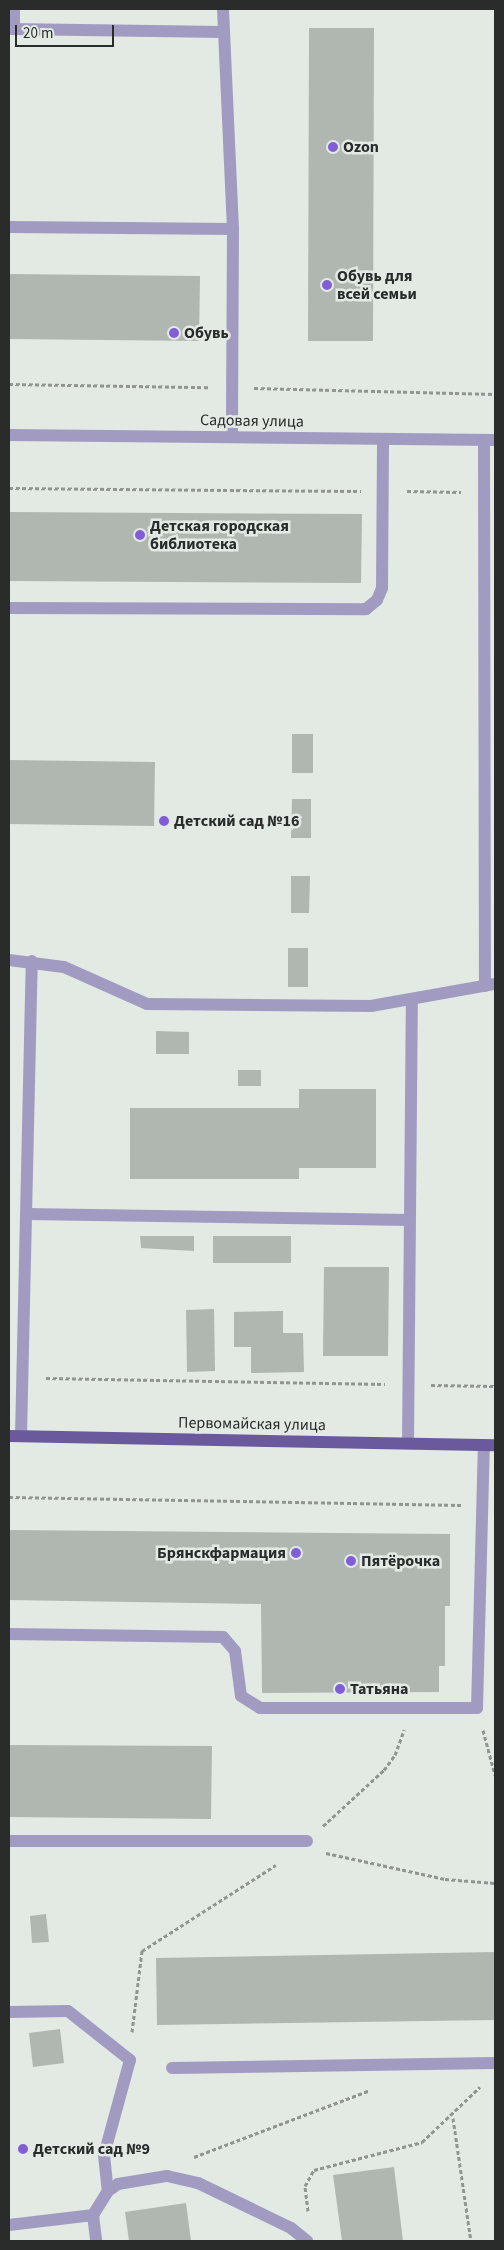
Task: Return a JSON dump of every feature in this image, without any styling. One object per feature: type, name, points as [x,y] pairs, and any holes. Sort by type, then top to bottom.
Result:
[{"type":"main road","name":"Первомайская улица","points":[[15,1436],[490,1445]]},
{"type":"street","points":[[14,9],[12,29],[224,32]]},
{"type":"street","points":[[223,9],[233,228],[232,437]]},
{"type":"street","points":[[9,227],[233,228]]},
{"type":"street","name":"Садовая улица","points":[[9,435],[490,440]]},
{"type":"street","points":[[9,608],[366,609],[377,600],[382,588],[383,439]]},
{"type":"street","points":[[9,960],[32,961],[64,967],[147,1004],[371,1006],[412,1001],[490,985],[485,492],[490,440]]},
{"type":"street","points":[[15,1436],[22,1377],[32,961]]},
{"type":"street","points":[[408,1443],[412,1001]]},
{"type":"street","points":[[26,1214],[410,1220]]},
{"type":"street","points":[[9,1634],[223,1637],[235,1651],[238,1686],[249,1703],[260,1708],[477,1708],[484,1506],[490,1445]]},
{"type":"street","points":[[9,1840],[308,1841]]},
{"type":"street","points":[[9,2012],[68,2011],[130,2060],[104,2155],[108,2191]]},
{"type":"street","points":[[172,2068],[495,2063]]},
{"type":"street","points":[[96,2241],[93,2215],[108,2191],[132,2178],[167,2176],[198,2183],[291,2228],[307,2241]]},
{"type":"street","points":[[9,2225],[93,2215]]},
{"type":"path","points":[[9,488],[485,492]]},
{"type":"path","points":[[22,1377],[495,1386]]},
{"type":"path","points":[[9,1497],[484,1506]]},
{"type":"path","points":[[130,2060],[142,1951],[259,1878],[308,1841],[395,1755],[408,1708]]},
{"type":"path","points":[[477,1708],[495,1775]]},
{"type":"path","points":[[308,1841],[324,1852],[384,1868],[495,1883]]},
{"type":"path","points":[[167,2176],[185,2160],[380,2086],[399,2064]]},
{"type":"path","points":[[310,2223],[305,2186],[314,2170],[406,2149],[435,2134],[453,2118],[484,2080]]},
{"type":"path","points":[[453,2118],[471,2241]]},
{"type":"building","points":[[309,28],[374,28],[373,341],[308,341]]},
{"type":"building","points":[[9,274],[200,276],[199,341],[9,339]]},
{"type":"building","points":[[9,512],[362,514],[361,583],[9,581]]},
{"type":"building","points":[[292,734],[313,734],[313,773],[292,773]]},
{"type":"building","points":[[9,760],[155,762],[154,826],[9,824]]},
{"type":"building","points":[[292,799],[311,799],[311,838],[291,838]]},
{"type":"building","points":[[291,876],[310,876],[309,913],[291,913]]},
{"type":"building","points":[[288,948],[308,948],[308,987],[288,987]]},
{"type":"building","points":[[156,1031],[189,1032],[189,1054],[156,1054]]},
{"type":"building","points":[[238,1070],[261,1070],[261,1086],[238,1086]]},
{"type":"building","points":[[299,1089],[376,1089],[376,1168],[299,1168],[299,1179],[130,1179],[130,1108],[299,1108]]},
{"type":"building","points":[[140,1236],[194,1236],[194,1251],[141,1248]]},
{"type":"building","points":[[213,1236],[291,1236],[291,1263],[213,1263]]},
{"type":"building","points":[[324,1267],[389,1267],[388,1356],[323,1356]]},
{"type":"building","points":[[214,1309],[215,1371],[187,1372],[186,1310]]},
{"type":"building","points":[[283,1311],[283,1333],[303,1333],[304,1372],[251,1373],[251,1347],[234,1347],[234,1312]]},
{"type":"building","points":[[9,1530],[450,1534],[450,1606],[445,1606],[445,1666],[439,1666],[439,1692],[262,1693],[261,1604],[9,1600]]},
{"type":"building","points":[[9,1745],[212,1746],[211,1819],[9,1817]]},
{"type":"building","points":[[46,1914],[49,1942],[32,1943],[30,1916]]},
{"type":"building","points":[[495,1952],[495,2020],[157,2025],[156,1958]]},
{"type":"building","points":[[60,2029],[64,2063],[33,2067],[29,2033]]},
{"type":"building","points":[[394,2167],[403,2241],[342,2241],[333,2175]]},
{"type":"building","points":[[186,2203],[191,2241],[129,2241],[125,2212]]},
{"type":"place","name":"Ozon","points":[[333,147]]},
{"type":"place","name":"Обувь для всей семьи","points":[[327,285]]},
{"type":"place","name":"Обувь","points":[[174,333]]},
{"type":"place","name":"Детская городская библиотека","points":[[140,535]]},
{"type":"place","name":"Детский сад №16","points":[[164,821]]},
{"type":"place","name":"Брянскфармация","points":[[296,1553]]},
{"type":"place","name":"Пятёрочка","points":[[351,1561]]},
{"type":"place","name":"Татьяна","points":[[340,1689]]},
{"type":"place","name":"Детский сад №9","points":[[23,2149]]}]
